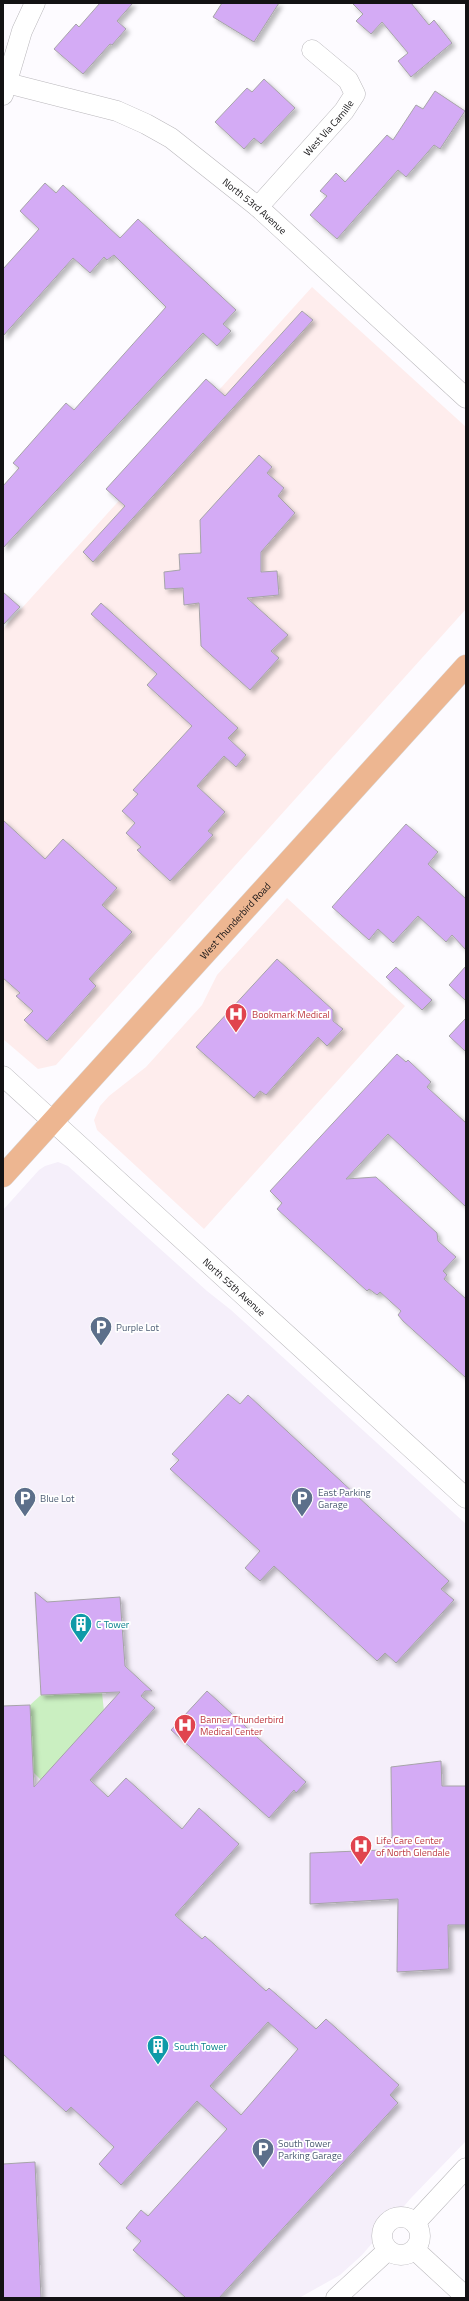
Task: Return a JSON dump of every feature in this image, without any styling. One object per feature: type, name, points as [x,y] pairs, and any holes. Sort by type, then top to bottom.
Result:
[{"type":"main road","name":"West Thunderbird Road","points":[[3,1176],[466,666]]},
{"type":"street","points":[[4,86],[22,31],[35,3]]},
{"type":"street","name":"West Via Camille","points":[[258,207],[344,111],[355,94],[348,80],[312,50]]},
{"type":"street","name":"North 53rd Avenue","points":[[4,86],[117,111],[146,124],[171,138],[258,207],[466,398]]},
{"type":"street","name":"North 55th Avenue","points":[[3,1076],[466,1498]]},
{"type":"street","points":[[415,2223],[466,2168]]},
{"type":"street","points":[[400,2217],[415,2223],[419,2228],[420,2240],[415,2250],[410,2253],[399,2255],[388,2250],[383,2241],[383,2230],[386,2225],[400,2217]]},
{"type":"street","points":[[336,2298],[388,2250]]},
{"type":"street","points":[[415,2250],[466,2297]]},
{"type":"shaded area","points":[[312,287],[466,427],[466,609],[56,1065],[38,1069],[3,1039],[3,629]]},
{"type":"shaded area","points":[[287,898],[405,1006],[204,1229],[97,1130],[94,1120],[100,1106],[109,1096],[146,1067],[202,1005],[217,975]]},
{"type":"shaded area","name":"Banner Thunderbird Medical Center","points":[[58,1162],[68,1166],[207,1291],[231,1310],[466,1524],[466,2141],[411,2198],[362,2255],[340,2275],[299,2298],[3,2298],[3,1210],[39,1170],[45,1166]]},
{"type":"green space","points":[[102,1693],[104,1711],[41,1780],[33,1772],[30,1705],[41,1695]]},
{"type":"building","points":[[100,3],[133,3],[117,21],[126,29],[112,45],[110,44],[83,74],[54,49],[76,24],[79,27]]},
{"type":"building","points":[[222,3],[279,3],[254,42],[213,17]]},
{"type":"building","points":[[352,3],[411,3],[429,25],[434,20],[452,43],[411,77],[398,61],[408,53],[382,22],[371,34],[356,21],[363,14]]},
{"type":"building","points":[[264,79],[295,108],[261,144],[254,138],[244,149],[215,122],[247,88],[252,92]]},
{"type":"building","points":[[435,91],[465,111],[440,149],[434,145],[406,177],[398,170],[337,239],[310,215],[327,196],[320,191],[336,173],[345,182],[387,135],[393,140],[416,105],[423,109]]},
{"type":"building","points":[[45,183],[56,193],[63,185],[120,238],[138,219],[236,310],[223,324],[231,331],[217,346],[203,333],[3,548],[3,486],[19,468],[13,463],[66,403],[74,410],[166,307],[114,255],[107,260],[104,257],[90,273],[73,258],[3,336],[3,269],[39,229],[20,211]]},
{"type":"building","points":[[302,311],[313,320],[93,562],[83,552],[125,506],[106,489],[206,379],[225,396]]},
{"type":"building","points":[[259,455],[272,467],[267,473],[284,488],[278,496],[295,513],[261,552],[261,572],[277,571],[279,595],[247,598],[288,635],[271,651],[279,658],[250,690],[201,646],[199,603],[184,605],[183,588],[165,589],[164,572],[180,570],[179,554],[201,553],[200,520]]},
{"type":"building","points":[[3,592],[20,607],[3,625]]},
{"type":"building","points":[[101,603],[238,728],[228,738],[246,755],[236,767],[224,756],[197,786],[225,812],[208,831],[213,835],[170,881],[137,850],[141,847],[126,833],[135,823],[122,811],[138,794],[133,790],[192,726],[147,685],[157,674],[91,614]]},
{"type":"building","points":[[3,820],[45,859],[63,839],[117,888],[102,905],[132,932],[89,979],[96,986],[47,1041],[24,1020],[33,1011],[16,996],[20,993],[3,978]]},
{"type":"building","points":[[406,824],[438,852],[428,864],[466,899],[466,950],[452,935],[446,942],[418,916],[393,943],[378,929],[369,940],[332,907]]},
{"type":"building","points":[[277,959],[333,1010],[333,1021],[343,1029],[327,1046],[318,1037],[266,1095],[260,1091],[254,1098],[196,1047]]},
{"type":"building","points":[[466,966],[466,1001],[449,985]]},
{"type":"building","points":[[396,967],[432,1000],[422,1010],[386,977]]},
{"type":"building","points":[[466,1018],[466,1052],[449,1036]]},
{"type":"building","points":[[397,1054],[406,1062],[408,1060],[431,1082],[427,1087],[466,1123],[466,1207],[388,1134],[346,1179],[376,1177],[437,1233],[438,1241],[456,1257],[443,1271],[447,1275],[444,1279],[466,1299],[466,1378],[403,1321],[398,1315],[401,1311],[380,1292],[377,1295],[369,1289],[367,1291],[277,1209],[282,1203],[270,1191]]},
{"type":"building","name":"East Parking Garage","points":[[228,1394],[240,1404],[248,1395],[449,1581],[441,1589],[454,1600],[396,1663],[385,1653],[377,1661],[274,1566],[260,1581],[245,1568],[260,1551],[170,1469],[179,1460],[172,1454]]},
{"type":"building","points":[[35,1592],[47,1602],[120,1597],[125,1666],[152,1691],[145,1691],[141,1696],[155,1708],[90,1780],[108,1797],[126,1778],[182,1829],[199,1808],[239,1844],[175,1915],[202,1939],[205,1936],[266,1991],[269,1988],[316,2029],[326,2019],[399,2085],[390,2095],[398,2103],[219,2298],[186,2298],[133,2250],[141,2241],[126,2228],[141,2210],[148,2216],[227,2129],[197,2101],[121,2185],[99,2164],[114,2147],[71,2107],[66,2112],[3,2054],[3,1706],[30,1705],[34,1787],[120,1692],[41,1695]],"holes":[[[268,2022],[298,2049],[241,2115],[210,2086]]]},
{"type":"building","points":[[207,1691],[306,1782],[296,1793],[294,1790],[269,1818],[171,1730]]},
{"type":"building","points":[[441,1761],[442,1786],[466,1786],[466,1925],[448,1925],[449,1969],[397,1972],[398,1899],[310,1904],[310,1853],[381,1850],[392,1837],[391,1767]]},
{"type":"building","points":[[35,2162],[41,2298],[3,2298],[3,2164]]},
{"type":"place","name":"Bookmark Medical","points":[[236,1034]]},
{"type":"place","name":"Purple Lot","points":[[101,1346]]},
{"type":"place","name":"Blue Lot","points":[[25,1518]]},
{"type":"place","name":"East Parking Garage","points":[[302,1518]]},
{"type":"place","name":"C Tower","points":[[81,1644]]},
{"type":"place","name":"Banner Thunderbird Medical Center","points":[[185,1744]]},
{"type":"place","name":"Life Care Center of North Glendale","points":[[361,1866]]},
{"type":"place","name":"South Tower","points":[[158,2066]]},
{"type":"place","name":"South Tower Parking Garage","points":[[263,2168]]}]
